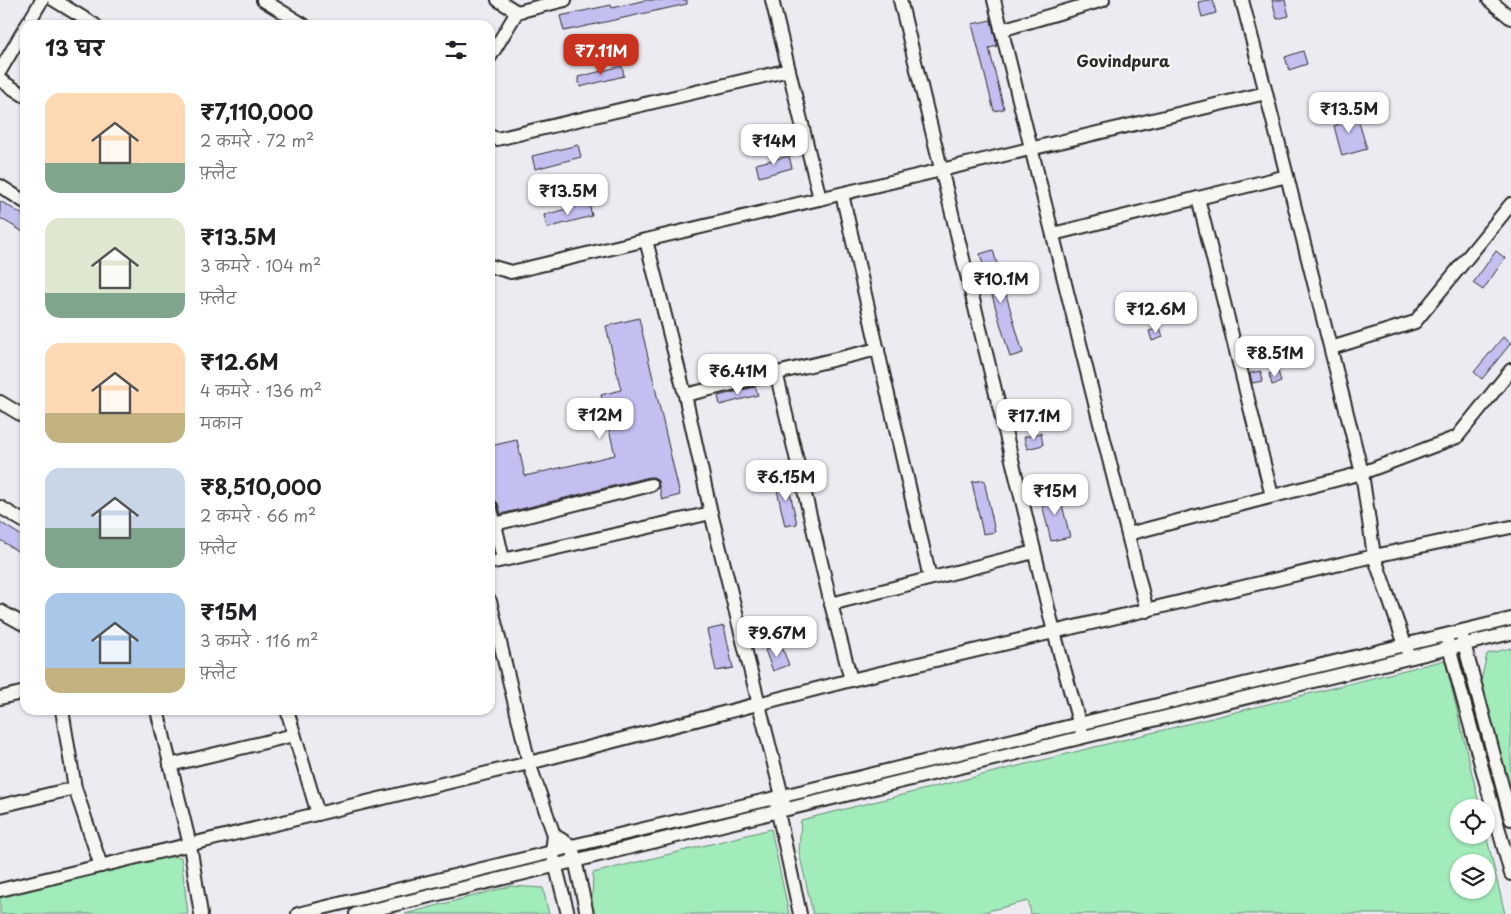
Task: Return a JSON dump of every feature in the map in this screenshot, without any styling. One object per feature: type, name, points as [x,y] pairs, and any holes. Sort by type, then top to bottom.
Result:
[{"type":"street","points":[[30,20],[42,0]]},
{"type":"street","points":[[54,0],[86,20]]},
{"type":"street","points":[[263,0],[296,20]]},
{"type":"street","points":[[498,0],[517,12]]},
{"type":"street","points":[[495,49],[517,12],[565,0]]},
{"type":"street","points":[[772,0],[820,199]]},
{"type":"street","points":[[900,0],[1034,552],[1081,731]]},
{"type":"street","points":[[994,0],[1147,611]]},
{"type":"street","points":[[1001,30],[1103,0]]},
{"type":"street","points":[[1242,0],[1362,473],[1374,556],[1408,652]]},
{"type":"street","points":[[1489,0],[1511,18]]},
{"type":"street","points":[[0,71],[20,37]]},
{"type":"street","points":[[495,138],[788,70]]},
{"type":"street","points":[[0,80],[20,93]]},
{"type":"street","points":[[495,267],[511,272],[1266,93]]},
{"type":"street","points":[[1053,234],[1287,176]]},
{"type":"street","points":[[0,186],[20,199]]},
{"type":"street","points":[[842,194],[930,578]]},
{"type":"street","points":[[1198,198],[1272,496]]},
{"type":"street","points":[[1331,348],[1415,322],[1511,204]]},
{"type":"street","points":[[646,240],[685,395],[711,513],[760,704],[800,914]]},
{"type":"street","points":[[685,395],[878,349]]},
{"type":"street","points":[[1128,534],[1362,473],[1457,437],[1511,370]]},
{"type":"street","points":[[776,372],[851,680]]},
{"type":"street","points":[[0,402],[20,414]]},
{"type":"street","points":[[503,560],[495,524],[651,485]]},
{"type":"street","points":[[0,507],[20,518]]},
{"type":"street","points":[[495,561],[711,513]]},
{"type":"street","points":[[0,890],[529,763],[851,680],[1374,556],[1511,527]]},
{"type":"street","points":[[832,604],[1034,552]]},
{"type":"street","points":[[0,611],[20,622]]},
{"type":"street","points":[[1448,642],[1460,632],[1511,619]]},
{"type":"street","points":[[1460,632],[1511,820]]},
{"type":"street","points":[[356,914],[556,866],[780,804],[1448,642],[1464,644],[1511,632]]},
{"type":"street","points":[[495,635],[529,763],[554,834],[552,852],[568,914]]},
{"type":"street","points":[[1448,642],[1511,874]]},
{"type":"street","points":[[0,698],[20,693]]},
{"type":"street","points":[[63,715],[75,788],[101,866]]},
{"type":"street","points":[[157,715],[190,845],[201,914]]},
{"type":"street","points":[[288,715],[318,814]]},
{"type":"street","points":[[170,765],[294,735]]},
{"type":"street","points":[[0,806],[75,788]]},
{"type":"street","points":[[298,914],[572,846],[780,804]]},
{"type":"street","points":[[554,834],[572,846],[587,914]]},
{"type":"green space","points":[[1511,648],[1511,792],[1481,681],[1487,654]]},
{"type":"green space","points":[[1445,660],[1478,799],[1450,799],[1450,844],[1488,844],[1491,854],[1450,854],[1450,899],[1495,899],[1495,872],[1505,914],[1031,914],[1028,901],[976,914],[813,914],[799,852],[801,820]]},
{"type":"green space","points":[[771,829],[789,914],[594,914],[592,903],[593,873]]},
{"type":"green space","points":[[165,857],[181,857],[188,914],[0,914],[0,897]]},
{"type":"green space","points":[[511,886],[543,888],[549,914],[405,914]]},
{"type":"building","points":[[646,0],[687,0],[687,4],[564,31],[560,16],[611,5],[612,8]]},
{"type":"building","points":[[1213,0],[1216,13],[1202,17],[1198,2]]},
{"type":"building","points":[[1272,0],[1285,0],[1289,16],[1277,19]]},
{"type":"building","points":[[991,20],[997,46],[989,48],[1004,109],[994,111],[972,24]]},
{"type":"building","points":[[1303,51],[1307,64],[1289,70],[1285,57]]},
{"type":"building","points":[[622,66],[624,76],[580,87],[578,77]]},
{"type":"building","points":[[1350,110],[1353,120],[1358,119],[1367,149],[1342,156],[1334,126],[1339,124],[1336,114]]},
{"type":"building","points":[[578,145],[581,157],[535,169],[532,156]]},
{"type":"building","points":[[789,156],[792,168],[759,177],[756,164]]},
{"type":"building","points":[[0,201],[20,213],[20,230],[0,218]]},
{"type":"building","points":[[589,203],[592,216],[547,228],[544,215]]},
{"type":"building","points":[[993,250],[1023,353],[1010,357],[980,254]]},
{"type":"building","points":[[1496,251],[1505,258],[1483,290],[1473,283]]},
{"type":"building","points":[[639,318],[680,495],[662,500],[658,481],[654,477],[649,477],[501,514],[498,503],[495,500],[495,445],[517,440],[525,476],[615,455],[601,395],[621,390],[606,326]]},
{"type":"building","points":[[1160,328],[1163,337],[1152,341],[1149,331]]},
{"type":"building","points":[[1503,337],[1511,343],[1482,379],[1474,372]]},
{"type":"building","points":[[1261,371],[1263,381],[1252,383],[1250,373]]},
{"type":"building","points":[[1278,371],[1281,382],[1272,385],[1269,374]]},
{"type":"building","points":[[755,387],[758,395],[720,405],[718,396]]},
{"type":"building","points":[[1041,433],[1043,445],[1027,449],[1024,437]]},
{"type":"building","points":[[787,479],[797,524],[785,526],[775,481]]},
{"type":"building","points":[[984,480],[995,532],[983,534],[972,482]]},
{"type":"building","points":[[1059,492],[1070,537],[1051,541],[1040,496]]},
{"type":"building","points":[[0,522],[20,535],[20,553],[0,540]]},
{"type":"building","points":[[724,626],[733,668],[716,671],[707,630]]},
{"type":"building","points":[[781,645],[789,665],[773,671],[765,650]]},
{"type":"district","name":"Govindpura","points":[[1123,60]]}]
